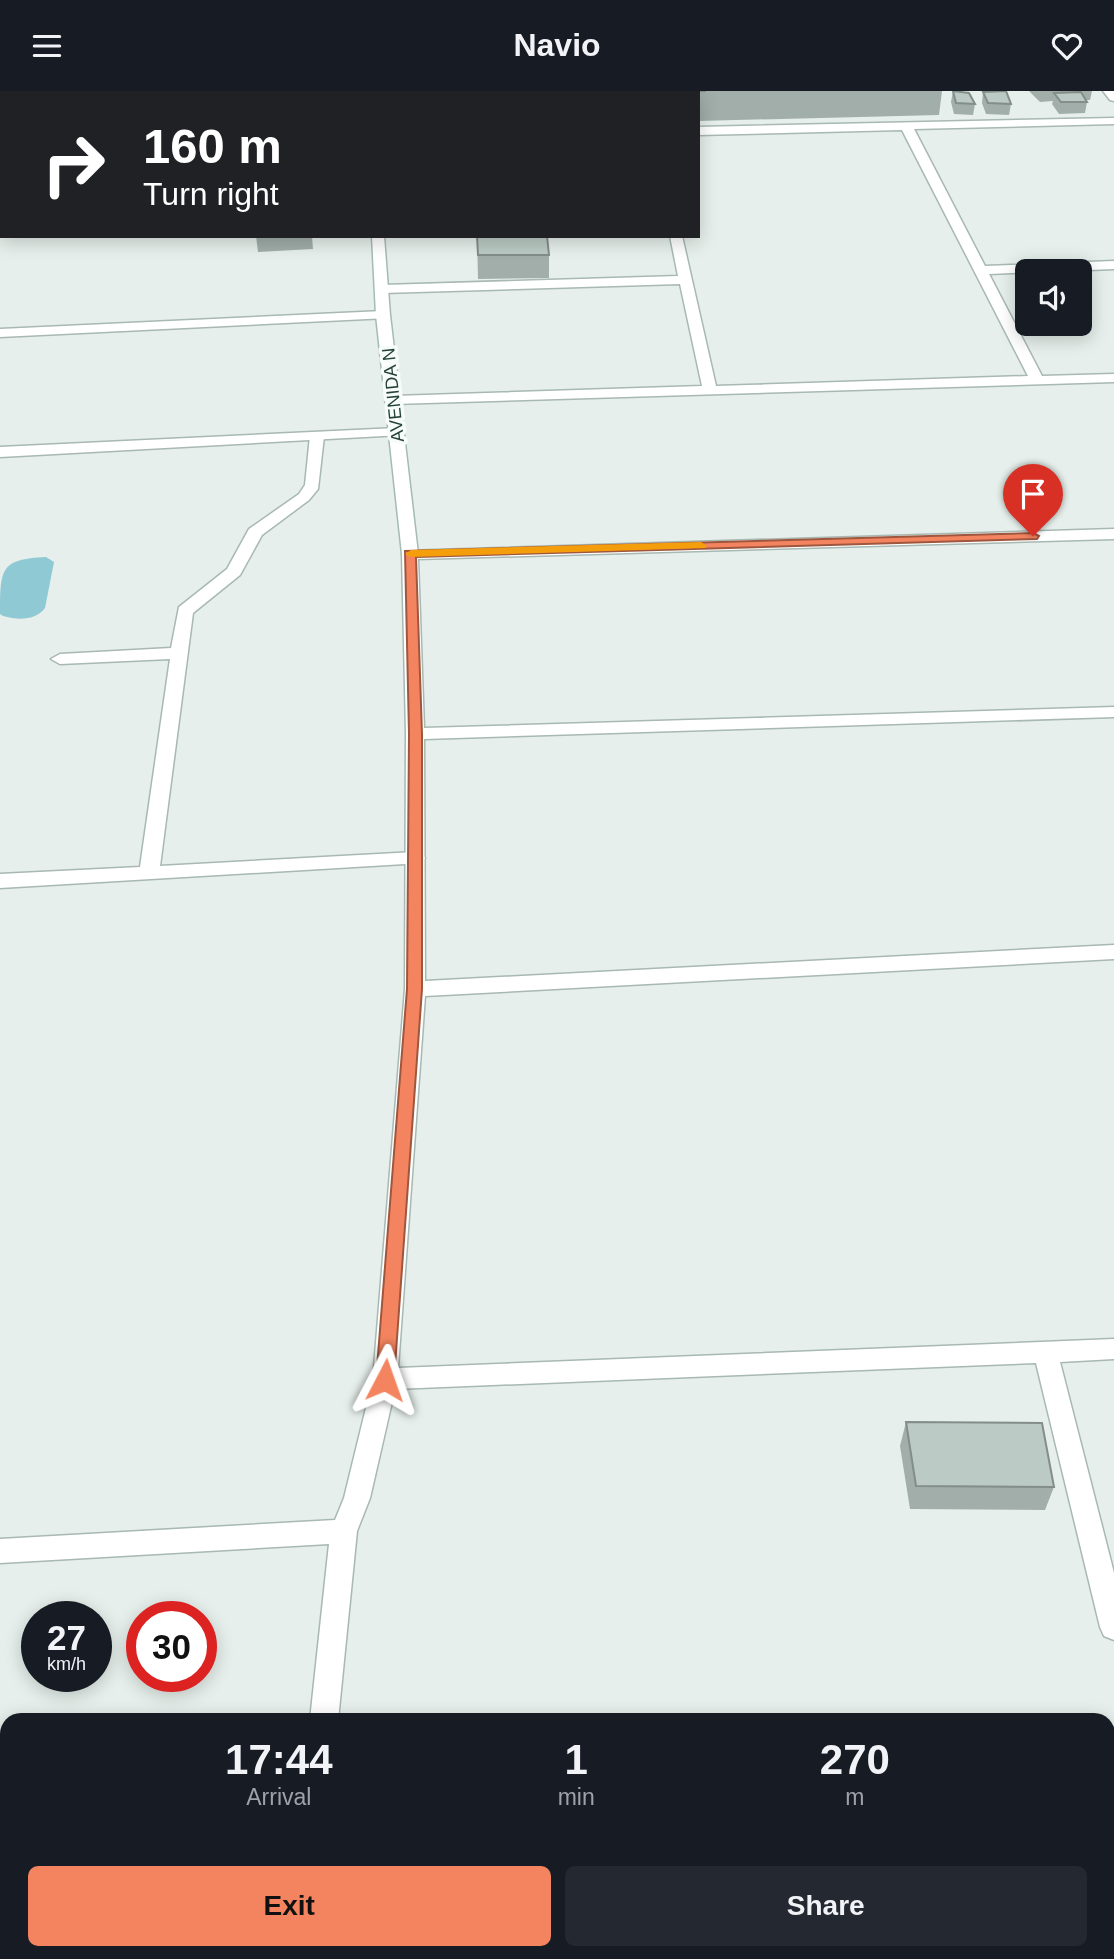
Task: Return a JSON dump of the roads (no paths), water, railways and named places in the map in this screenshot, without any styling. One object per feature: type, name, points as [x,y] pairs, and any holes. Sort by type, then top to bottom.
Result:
[{"type":"street","points":[[1109,91],[1114,98]]},
{"type":"street","points":[[700,131],[1114,121]]},
{"type":"street","points":[[906,126],[1037,380]]},
{"type":"street","name":"AVENIDA N","points":[[325,1713],[344,1531],[357,1498],[385,1380],[415,989],[415,734],[410,554],[383,315],[378,238]]},
{"type":"street","points":[[676,238],[710,390]]},
{"type":"street","points":[[980,270],[1114,265]]},
{"type":"street","points":[[383,289],[687,281]]},
{"type":"street","points":[[0,333],[383,315]]},
{"type":"street","points":[[394,400],[1114,378]]},
{"type":"street","points":[[0,452],[397,432]]},
{"type":"street","points":[[149,873],[185,611],[234,572],[256,532],[304,497],[313,486],[317,436]]},
{"type":"street","points":[[410,554],[1114,534]]},
{"type":"street","points":[[60,659],[180,653]]},
{"type":"street","points":[[415,734],[1114,712]]},
{"type":"street","points":[[0,881],[415,858]]},
{"type":"street","points":[[415,989],[1114,952]]},
{"type":"street","points":[[385,1380],[1114,1349]]},
{"type":"street","points":[[1045,1350],[1114,1627]]},
{"type":"street","points":[[0,1551],[344,1531]]},
{"type":"water","points":[[46,557],[54,562],[45,608],[36,615],[20,619],[0,614],[2,577],[6,569],[19,560]]}]
